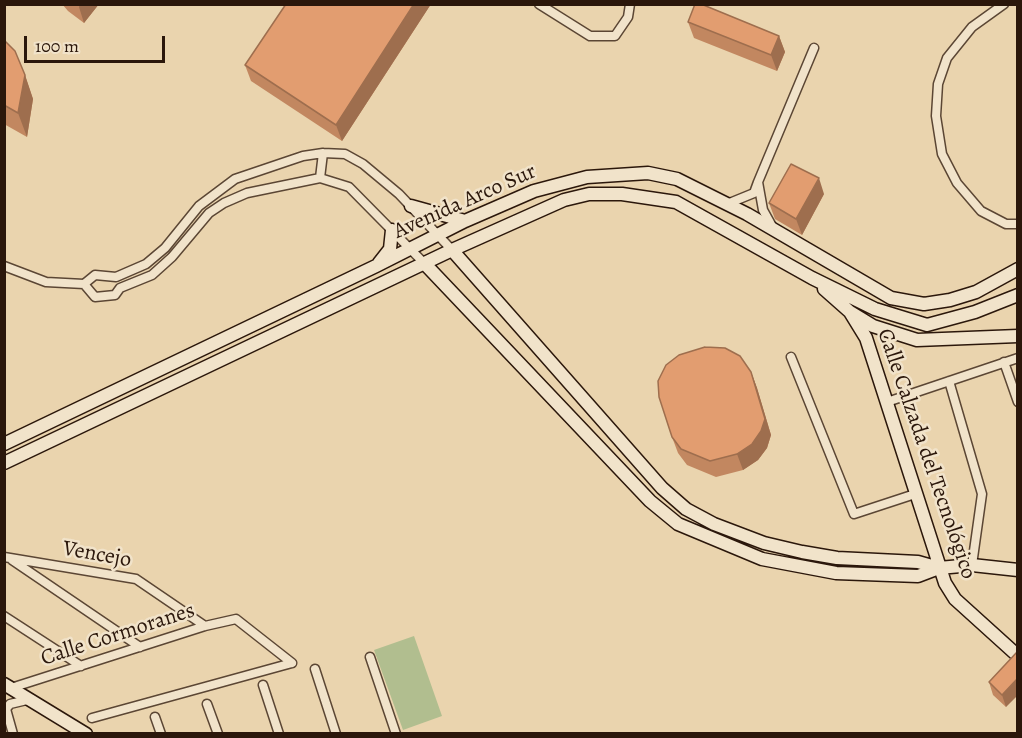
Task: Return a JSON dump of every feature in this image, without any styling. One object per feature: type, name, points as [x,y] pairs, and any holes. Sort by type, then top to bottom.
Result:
[{"type":"main road","name":"Avenida Arco Sur","points":[[4,444],[465,221],[534,191],[563,182],[610,175],[648,173],[677,179],[727,204],[891,298],[924,304],[976,292],[1017,269]]},
{"type":"main road","name":"Avenida Arco Sur","points":[[4,463],[452,250],[564,200],[589,194],[622,194],[676,202],[812,278],[875,309],[927,325],[975,312],[1017,295]]},
{"type":"main road","points":[[411,206],[465,221]]},
{"type":"main road","points":[[376,266],[390,249],[392,230]]},
{"type":"main road","points":[[452,250],[662,488],[686,509],[714,524],[764,543],[802,552],[837,558],[918,562],[939,568]]},
{"type":"main road","points":[[425,264],[650,501],[678,524],[762,559],[836,573],[918,576],[939,568],[972,565],[1017,570]]},
{"type":"main road","points":[[812,278],[850,312],[873,326],[917,340],[1017,336]]},
{"type":"main road","points":[[850,312],[859,308],[875,309]]},
{"type":"main road","name":"Calle Calzada del Tecnológico","points":[[850,312],[866,338],[939,568],[954,599],[1017,656]]},
{"type":"main road","points":[[8,686],[32,699],[81,733]]},
{"type":"street","points":[[541,5],[590,36],[615,36],[628,18],[630,4]]},
{"type":"street","points":[[1005,4],[972,27],[946,58],[938,84],[936,116],[942,154],[957,183],[981,211],[1006,224],[1016,224]]},
{"type":"street","points":[[727,204],[754,193],[814,48]]},
{"type":"street","points":[[320,178],[323,153]]},
{"type":"street","points":[[4,266],[46,282],[84,284],[101,274],[116,277],[146,264],[165,248],[198,206],[239,177],[303,156],[323,153],[345,154],[363,164],[411,206],[452,250]]},
{"type":"street","points":[[239,177],[241,190],[247,193]]},
{"type":"street","points":[[84,284],[95,297],[115,295],[120,288],[152,275],[172,257],[209,213],[247,193],[320,178],[349,187],[412,248],[425,264]]},
{"type":"street","points":[[758,182],[764,210],[775,231]]},
{"type":"street","points":[[116,277],[120,288]]},
{"type":"street","points":[[791,357],[854,514],[915,494]]},
{"type":"street","points":[[887,402],[1017,358]]},
{"type":"street","points":[[1004,362],[1017,402]]},
{"type":"street","points":[[949,381],[982,494],[972,565]]},
{"type":"street","points":[[7,557],[140,647]]},
{"type":"street","name":"Vencejo","points":[[7,557],[136,579],[205,626]]},
{"type":"street","points":[[4,616],[81,666]]},
{"type":"street","name":"Calle Cormoranes","points":[[8,686],[81,666],[205,626],[236,619],[292,663],[92,718]]},
{"type":"street","points":[[370,657],[396,734]]},
{"type":"street","points":[[315,669],[336,734]]},
{"type":"street","points":[[263,685],[279,734]]},
{"type":"street","points":[[13,734],[5,714],[6,709],[10,704],[32,699]]},
{"type":"street","points":[[207,704],[218,734]]},
{"type":"street","points":[[155,717],[161,734]]},
{"type":"green space","points":[[414,636],[442,716],[403,730],[374,650]]},
{"type":"building","points":[[286,4],[414,4],[336,125],[245,65]]},
{"type":"building","points":[[695,4],[701,4],[779,36],[771,55],[688,22]]},
{"type":"building","points":[[4,40],[15,51],[25,75],[18,113],[4,105]]},
{"type":"building","points":[[791,164],[819,178],[796,219],[769,203]]},
{"type":"building","points":[[705,347],[725,348],[740,356],[751,372],[765,419],[761,431],[752,444],[737,454],[710,461],[681,449],[672,437],[659,397],[658,381],[666,365],[679,355]]},
{"type":"building","points":[[1017,652],[1017,679],[1002,695],[989,682]]}]
